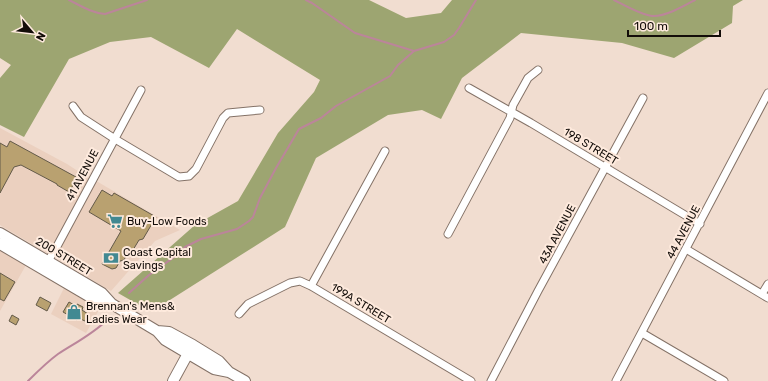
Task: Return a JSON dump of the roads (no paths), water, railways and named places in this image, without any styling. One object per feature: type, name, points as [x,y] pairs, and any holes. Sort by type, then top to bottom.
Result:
[{"type":"main road","name":"200 STREET","points":[[0,233],[97,301],[112,304],[157,331],[165,340],[190,350],[214,369],[229,372],[245,381]]},
{"type":"main road","name":"200 STREET","points":[[0,244],[45,265]]},
{"type":"main road","points":[[173,381],[190,350]]},
{"type":"street","points":[[448,234],[510,118],[513,105],[528,78],[538,70]]},
{"type":"street","name":"198 STREET","points":[[469,88],[700,224]]},
{"type":"street","name":"41 AVENUE","points":[[45,265],[115,139],[140,90]]},
{"type":"street","name":"44 AVENUE","points":[[616,381],[768,93]]},
{"type":"street","name":"43A AVENUE","points":[[491,381],[643,98]]},
{"type":"street","points":[[74,106],[81,117],[179,177],[189,176],[196,170],[223,118],[228,113],[260,110]]},
{"type":"street","points":[[311,286],[385,151]]},
{"type":"street","points":[[686,249],[765,296],[768,284]]},
{"type":"street","name":"199A STREET","points":[[239,314],[248,304],[290,283],[300,281],[311,286],[471,381]]},
{"type":"street","points":[[642,333],[724,381]]},
{"type":"waterway","points":[[69,0],[91,11],[105,14],[147,0]]},
{"type":"waterway","points":[[306,0],[355,33],[414,51],[444,42],[454,35],[476,0]]},
{"type":"waterway","points":[[614,0],[638,12],[652,16],[663,15],[695,0]]},
{"type":"waterway","points":[[129,293],[149,275],[177,255],[185,247],[201,239],[237,229],[249,221],[253,217],[260,198],[299,129],[321,118],[336,106],[390,76],[398,65],[414,51]]},
{"type":"waterway","points":[[28,381],[54,357],[90,334],[107,320]]},
{"type":"place","name":"Buy-Low Foods","points":[[115,221]]},
{"type":"place","name":"Coast Capital Savings","points":[[111,258]]},
{"type":"place","name":"Brennan's Mens& Ladies Wear","points":[[74,312]]}]
